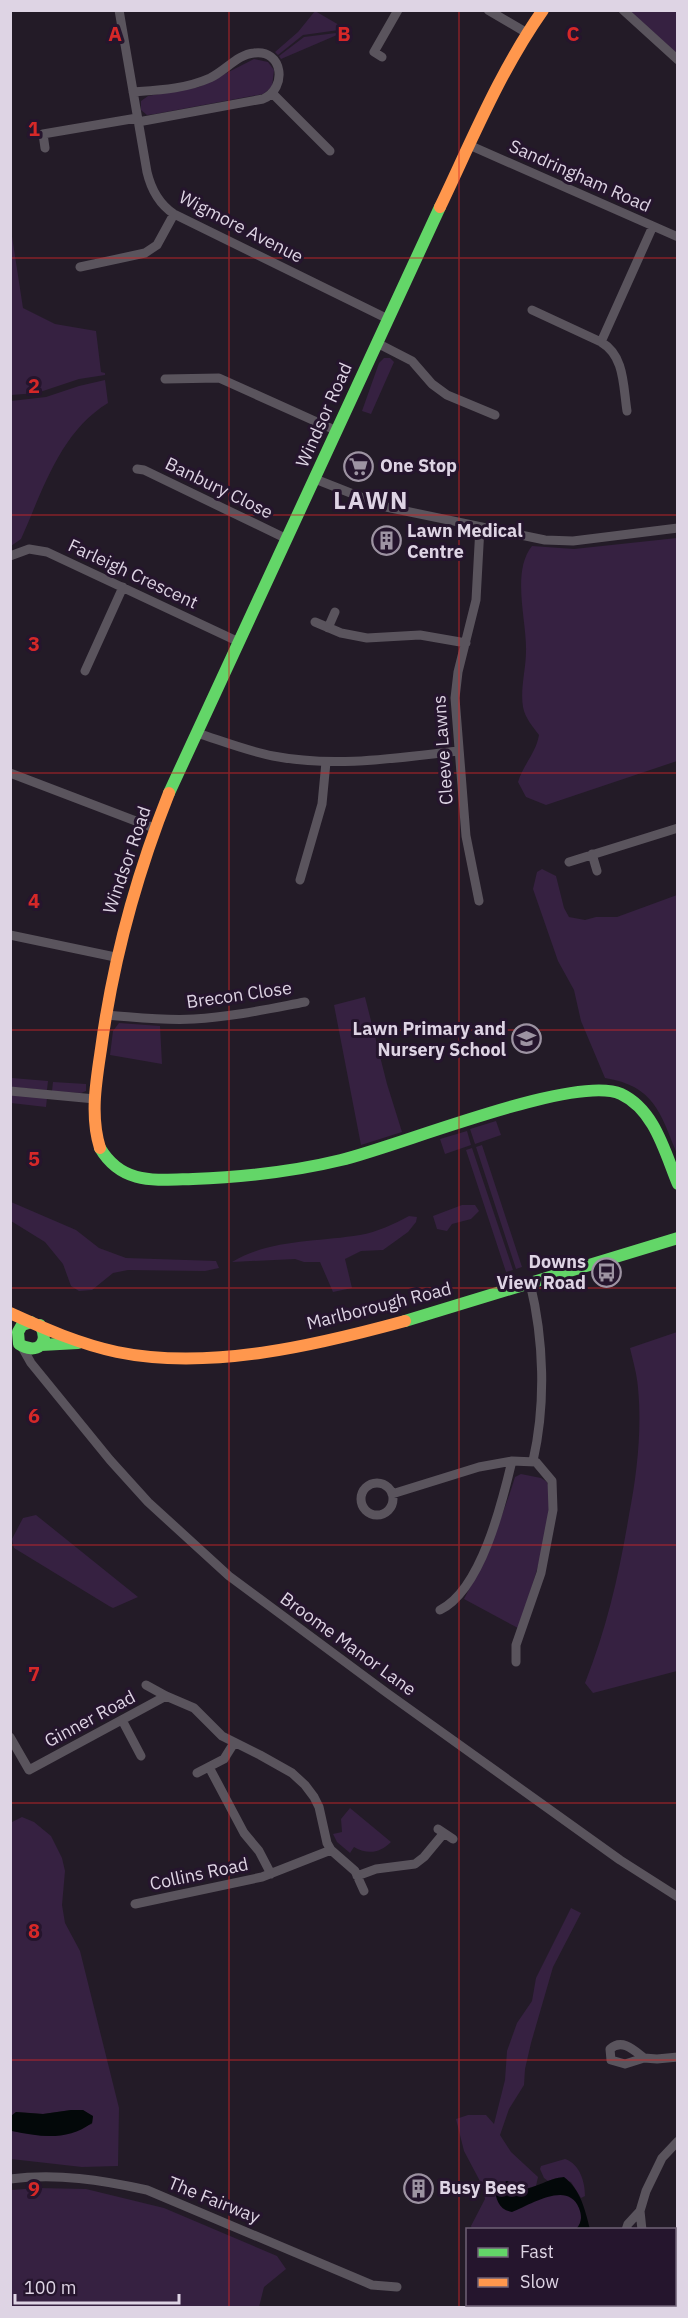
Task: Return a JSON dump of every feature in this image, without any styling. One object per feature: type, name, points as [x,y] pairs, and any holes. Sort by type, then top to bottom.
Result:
[{"type":"street","name":"Wigmore Avenue","points":[[119,10],[149,182],[160,201],[174,214],[388,319]]},
{"type":"street","points":[[382,57],[374,52],[398,10]]},
{"type":"street","points":[[488,10],[527,33]]},
{"type":"street","name":"Windsor Road","points":[[543,10],[503,74],[469,145],[154,828],[136,880],[116,957],[105,1015],[95,1099],[95,1130],[97,1142],[105,1159],[123,1174],[135,1178],[173,1180],[246,1176],[315,1166],[390,1147],[516,1105],[603,1090],[626,1097],[644,1110],[678,1184]]},
{"type":"street","points":[[623,10],[678,60]]},
{"type":"street","points":[[45,148],[43,134],[253,102],[273,94],[279,82],[278,69],[272,58],[260,53],[247,54],[212,77],[189,85],[133,92]]},
{"type":"street","points":[[273,94],[330,152]]},
{"type":"street","name":"Sandringham Road","points":[[469,145],[678,237]]},
{"type":"street","points":[[80,267],[145,253],[157,245],[174,214]]},
{"type":"street","points":[[601,342],[653,226]]},
{"type":"street","points":[[532,310],[601,342],[613,350],[618,358],[627,411]]},
{"type":"street","points":[[377,343],[408,359],[432,384],[447,395],[495,415]]},
{"type":"street","points":[[165,379],[219,378],[337,431]]},
{"type":"street","name":"Banbury Close","points":[[137,469],[144,470],[286,538]]},
{"type":"street","points":[[315,480],[386,507],[555,541],[582,540],[678,528]]},
{"type":"street","name":"Cleeve Lawns","points":[[479,901],[468,851],[458,751],[456,686],[476,600],[480,527]]},
{"type":"street","name":"Farleigh Crescent","points":[[10,556],[29,549],[47,552],[239,642]]},
{"type":"street","points":[[85,671],[123,587]]},
{"type":"street","points":[[328,628],[335,612]]},
{"type":"street","points":[[315,622],[328,628],[367,638],[420,635],[466,643]]},
{"type":"street","points":[[197,733],[263,753],[326,762],[384,760],[458,751]]},
{"type":"street","points":[[300,879],[322,804],[326,762]]},
{"type":"street","points":[[10,773],[154,828]]},
{"type":"street","points":[[569,862],[678,828]]},
{"type":"street","points":[[592,854],[597,871]]},
{"type":"street","points":[[10,935],[116,957]]},
{"type":"street","name":"Brecon Close","points":[[105,1015],[148,1019],[193,1019],[241,1014],[305,1002]]},
{"type":"street","points":[[10,1090],[95,1099]]},
{"type":"street","name":"Marlborough Road","points":[[10,1313],[82,1343],[132,1354],[176,1358],[266,1350],[385,1326],[678,1238]]},
{"type":"street","points":[[530,1283],[540,1361],[541,1404],[533,1461]]},
{"type":"street","points":[[40,1346],[31,1350],[17,1343],[19,1328],[35,1324],[45,1333],[40,1346],[40,1371]]},
{"type":"street","name":"Broome Manor Lane","points":[[17,1343],[110,1460],[148,1502],[229,1576],[308,1636],[620,1860],[678,1897]]},
{"type":"street","name":"Marlborough Road","points":[[40,1346],[82,1343]]},
{"type":"street","points":[[440,1611],[458,1599],[477,1565],[498,1513],[512,1461]]},
{"type":"street","points":[[392,1494],[480,1467],[512,1461],[533,1461],[552,1481],[553,1510],[541,1573],[516,1645],[516,1662]]},
{"type":"street","points":[[146,1685],[194,1708],[222,1736],[292,1773],[305,1785],[318,1806],[331,1850],[357,1876],[364,1891]]},
{"type":"street","name":"Ginner Road","points":[[29,1770],[166,1696]]},
{"type":"street","points":[[123,1720],[141,1756]]},
{"type":"street","points":[[10,1737],[29,1770],[29,1780]]},
{"type":"street","points":[[197,1773],[224,1759],[234,1743]]},
{"type":"street","name":"Collins Road","points":[[209,1767],[244,1833],[259,1851],[270,1874]]},
{"type":"street","points":[[357,1876],[376,1869],[414,1864],[424,1857],[441,1831],[453,1839]]},
{"type":"street","name":"Collins Road","points":[[135,1904],[270,1874],[331,1850]]},
{"type":"street","points":[[644,2058],[657,2060],[678,2057]]},
{"type":"street","points":[[642,2228],[640,2211],[646,2191],[662,2158],[678,2141]]},
{"type":"street","name":"The Fairway","points":[[10,2179],[72,2178],[111,2182],[147,2190],[372,2285],[397,2287]]},
{"type":"street","points":[[626,2228],[640,2211]]},
{"type":"shaded area","points":[[315,11],[346,29],[303,35],[278,55],[275,52],[298,32]]},
{"type":"shaded area","points":[[630,11],[677,11],[677,55]]},
{"type":"shaded area","points":[[344,32],[281,59],[279,56],[304,37]]},
{"type":"shaded area","points":[[254,59],[268,62],[274,70],[272,87],[263,94],[155,114],[147,115],[141,110],[141,101],[148,96],[199,87]]},
{"type":"shaded area","points":[[11,230],[23,308],[55,324],[96,331],[101,372],[105,375],[79,379],[37,393],[11,395]]},
{"type":"shaded area","points":[[384,358],[390,358],[394,362],[371,414],[362,411],[379,363]]},
{"type":"shaded area","points":[[105,380],[108,403],[91,415],[65,446],[21,539],[11,546],[11,401],[46,397]]},
{"type":"shaded area","points":[[677,538],[677,761],[546,805],[526,797],[518,782],[539,735],[529,722],[522,700],[526,639],[521,583],[522,569],[532,546],[574,549]]},
{"type":"shaded area","points":[[542,869],[556,876],[564,908],[569,917],[585,920],[596,917],[617,917],[677,895],[677,1154],[660,1114],[645,1094],[635,1087],[605,1078],[581,1021],[574,990],[558,961],[533,889],[537,872]]},
{"type":"shaded area","points":[[365,997],[402,1132],[361,1145],[334,1005]]},
{"type":"shaded area","points":[[119,1023],[160,1026],[162,1064],[110,1055],[113,1031]]},
{"type":"shaded area","points":[[12,1078],[48,1081],[47,1090],[11,1087]]},
{"type":"shaded area","points":[[53,1082],[86,1084],[86,1091],[81,1093],[52,1091]]},
{"type":"shaded area","points":[[11,1093],[47,1098],[46,1107],[11,1103]]},
{"type":"shaded area","points":[[496,1121],[501,1135],[475,1144],[470,1129]]},
{"type":"shaded area","points":[[467,1131],[471,1145],[445,1154],[440,1139]]},
{"type":"shaded area","points":[[482,1145],[522,1267],[516,1269],[476,1147]]},
{"type":"shaded area","points":[[472,1148],[513,1270],[506,1272],[466,1150]]},
{"type":"shaded area","points":[[11,1202],[76,1230],[99,1248],[126,1258],[216,1261],[219,1268],[205,1271],[128,1270],[113,1273],[92,1290],[79,1291],[71,1286],[63,1264],[45,1242],[11,1221]]},
{"type":"shaded area","points":[[462,1205],[475,1205],[479,1211],[471,1219],[452,1224],[447,1231],[437,1229],[433,1216]]},
{"type":"shaded area","points":[[409,1216],[417,1217],[416,1222],[408,1232],[383,1250],[361,1251],[345,1259],[352,1288],[333,1292],[320,1262],[304,1262],[295,1259],[232,1262],[278,1245],[366,1234]]},
{"type":"shaded area","points":[[677,1332],[677,1671],[593,1693],[585,1683],[600,1642],[616,1580],[636,1468],[639,1404],[637,1378],[630,1348]]},
{"type":"shaded area","points":[[521,1474],[541,1478],[547,1482],[550,1495],[541,1554],[518,1628],[464,1599],[505,1508],[515,1477]]},
{"type":"shaded area","points":[[36,1515],[138,1597],[113,1608],[14,1548],[12,1539],[23,1518]]},
{"type":"shaded area","points":[[350,1808],[391,1842],[378,1851],[369,1852],[354,1847],[350,1853],[337,1842],[333,1834],[342,1832],[341,1819]]},
{"type":"shaded area","points":[[22,1817],[34,1822],[51,1836],[62,1858],[65,1871],[62,1905],[65,1923],[80,1951],[119,2108],[118,2166],[82,2167],[11,2159],[10,2129],[46,2136],[92,2124],[93,2117],[83,2110],[43,2114],[16,2112],[11,2116],[10,1823]]},
{"type":"shaded area","points":[[571,1908],[581,1913],[553,1967],[531,2043],[524,2085],[509,2109],[500,2135],[511,2152],[538,2177],[536,2186],[520,2190],[516,2185],[499,2184],[495,2186],[496,2197],[564,2194],[576,2201],[582,2215],[579,2227],[472,2228],[485,2199],[482,2185],[464,2151],[456,2119],[468,2115],[486,2115],[494,2124],[505,2080],[507,2051],[517,2023],[532,2001],[536,1978]]},
{"type":"shaded area","points":[[83,2110],[93,2116],[92,2123],[73,2133],[54,2136],[12,2131],[11,2116],[16,2112],[43,2114]]},
{"type":"shaded area","points":[[565,2159],[570,2161],[581,2174],[585,2196],[581,2198],[571,2182],[556,2178],[548,2181],[540,2169],[541,2166]]},
{"type":"shaded area","points":[[564,2177],[575,2188],[590,2228],[577,2228],[581,2217],[579,2208],[574,2200],[566,2196],[548,2197],[512,2212],[504,2209],[497,2199],[495,2186],[507,2181],[521,2190]]},
{"type":"shaded area","points":[[86,2189],[164,2208],[277,2256],[286,2269],[264,2287],[259,2307],[11,2307],[11,2190]]},
{"type":"traffic: fast","points":[[169,793],[440,207]]},
{"type":"traffic: fast","points":[[100,1148],[118,1169],[140,1178],[193,1179],[267,1173],[304,1168],[367,1153],[527,1102],[598,1090],[621,1094],[642,1110],[657,1133],[678,1184]]},
{"type":"traffic: fast","points":[[405,1321],[678,1238]]},
{"type":"traffic: fast","points":[[31,1322],[22,1325],[18,1332],[19,1344],[25,1347],[36,1348],[43,1342],[40,1325]]},
{"type":"traffic: fast","points":[[41,1345],[78,1343]]},
{"type":"traffic: slow","points":[[440,207],[500,81],[543,10]]},
{"type":"traffic: slow","points":[[100,1148],[95,1124],[95,1099],[112,983],[136,887],[169,793]]},
{"type":"traffic: slow","points":[[10,1313],[63,1336],[103,1349],[152,1357],[188,1359],[262,1353],[336,1339],[405,1321]]},
{"type":"place","name":"One Stop","points":[[359,466]]},
{"type":"place","name":"Lawn Medical Centre","points":[[386,541]]},
{"type":"place","name":"Lawn Primary and Nursery School","points":[[527,1039]]},
{"type":"place","name":"Downs View Road","points":[[607,1272]]},
{"type":"place","name":"Busy Bees","points":[[418,2188]]},
{"type":"district","name":"LAWN","points":[[371,501]]}]
